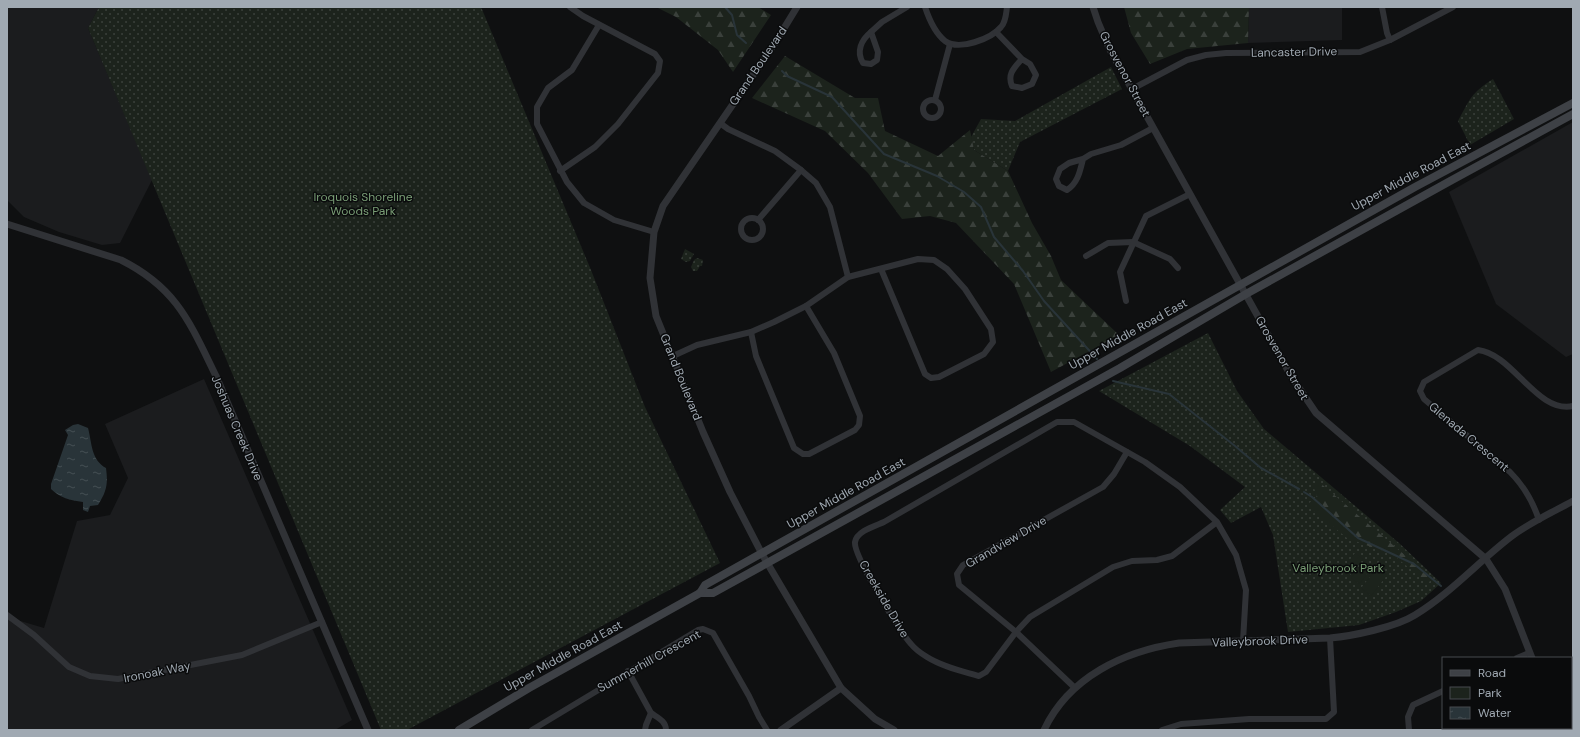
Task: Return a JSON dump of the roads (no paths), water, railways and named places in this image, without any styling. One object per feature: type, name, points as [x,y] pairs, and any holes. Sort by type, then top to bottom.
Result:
[{"type":"main road","name":"Upper Middle Road East","points":[[459,730],[529,688],[700,593],[705,585],[1241,286],[1415,186],[1573,103]]},
{"type":"main road","name":"Upper Middle Road East","points":[[700,593],[713,593],[1120,368],[1246,294],[1573,114]]},
{"type":"street","points":[[560,171],[595,147],[618,124],[658,73],[660,61],[655,54],[599,25],[570,7]]},
{"type":"street","name":"Grand Boulevard","points":[[797,7],[775,43],[663,206],[654,232],[650,278],[656,316],[706,439],[730,492],[762,554],[841,688],[875,719],[894,730]]},
{"type":"street","points":[[871,32],[878,52],[877,60],[871,64],[863,63],[859,56],[859,51],[866,36],[882,22],[907,7]]},
{"type":"street","points":[[925,7],[931,22],[944,40],[950,44],[968,44],[992,36],[1002,26],[1007,7]]},
{"type":"street","name":"Grosvenor Street","points":[[1093,7],[1103,35],[1132,89],[1291,376],[1316,413],[1486,559],[1505,589],[1531,655]]},
{"type":"street","points":[[1382,7],[1387,33],[1390,40]]},
{"type":"street","name":"Lancaster Drive","points":[[1132,89],[1187,60],[1206,55],[1226,53],[1360,52],[1390,40],[1453,7]]},
{"type":"street","points":[[599,25],[572,70],[548,88],[537,107],[537,124],[560,171],[584,203],[614,220],[654,232]]},
{"type":"street","points":[[996,32],[1022,59],[1030,64],[1036,75],[1032,84],[1022,88],[1012,86],[1010,80],[1011,72],[1022,59]]},
{"type":"street","points":[[935,100],[950,44]]},
{"type":"street","points":[[720,123],[728,129],[775,151],[816,183],[830,208],[848,277]]},
{"type":"street","points":[[1083,159],[1076,181],[1072,187],[1066,190],[1059,186],[1056,179],[1060,169],[1069,163],[1083,159],[1091,154],[1121,145],[1154,128]]},
{"type":"street","points":[[758,220],[801,170]]},
{"type":"street","points":[[1126,301],[1120,272],[1146,216],[1190,194]]},
{"type":"street","name":"Joshuas Creek Drive","points":[[7,224],[121,260],[133,266],[154,282],[174,299],[182,310],[213,371],[368,730]]},
{"type":"street","points":[[1086,256],[1108,243],[1133,242],[1170,258],[1178,268]]},
{"type":"street","points":[[673,356],[697,345],[751,332],[806,306],[848,277],[918,259],[934,260],[947,269],[965,289],[991,330],[993,342],[984,354],[939,377],[931,378],[925,374],[881,269]]},
{"type":"street","points":[[751,332],[756,356],[794,448],[803,454],[810,454],[855,430],[859,425],[860,416],[834,353],[806,306]]},
{"type":"street","name":"Glenada Crescent","points":[[1540,520],[1521,483],[1424,399],[1420,391],[1421,386],[1424,382],[1478,350],[1487,351],[1497,357],[1547,401],[1561,406],[1573,406]]},
{"type":"street","name":"Creekside Drive","points":[[1217,522],[1172,556],[1157,560],[1132,561],[1113,567],[1030,617],[1016,632],[986,672],[979,676],[945,666],[928,658],[912,645],[897,626],[866,571],[856,549],[855,542],[859,534],[884,522],[1057,422],[1074,422],[1145,462],[1180,487],[1217,522],[1236,555],[1246,590],[1244,641]]},
{"type":"street","name":"Grandview Drive","points":[[1075,688],[1016,632],[959,585],[957,574],[963,565],[1103,487],[1114,474],[1127,452]]},
{"type":"street","name":"Valleybrook Drive","points":[[1044,730],[1059,705],[1083,681],[1109,665],[1136,652],[1179,643],[1350,636],[1414,616],[1443,596],[1513,536],[1573,501]]},
{"type":"street","name":"Ironoak Way","points":[[7,615],[28,630],[70,667],[90,676],[111,679],[137,676],[242,655],[322,622]]},
{"type":"street","name":"Summerhill Crescent","points":[[532,730],[628,671],[698,630],[703,629],[709,630],[713,633],[767,730]]},
{"type":"street","points":[[1162,730],[1181,724],[1249,720],[1326,719],[1334,712],[1330,638]]},
{"type":"street","points":[[628,671],[651,713],[663,721],[666,730]]},
{"type":"street","points":[[781,730],[841,688]]},
{"type":"street","points":[[1409,730],[1408,717],[1413,705],[1442,691]]},
{"type":"street","points":[[645,730],[651,713]]},
{"type":"water","points":[[78,424],[88,428],[91,445],[95,456],[101,465],[106,468],[107,483],[103,496],[98,505],[90,506],[88,512],[83,510],[83,502],[58,495],[51,489],[51,484],[68,435],[65,430]]},
{"type":"waterway","points":[[725,7],[732,15],[737,35],[746,43]]},
{"type":"waterway","points":[[782,71],[787,76],[832,97],[884,154],[937,176],[964,192],[981,207],[994,237],[1023,271],[1044,301],[1097,359]]},
{"type":"waterway","points":[[1113,381],[1169,394],[1261,468],[1299,489]]},
{"type":"waterway","points":[[1304,492],[1312,497],[1358,538],[1414,564],[1441,586]]},
{"type":"park label","name":"Iroquois Shoreline Woods Park","points":[[363,204]]},
{"type":"park label","name":"Valleybrook Park","points":[[1338,568]]}]
